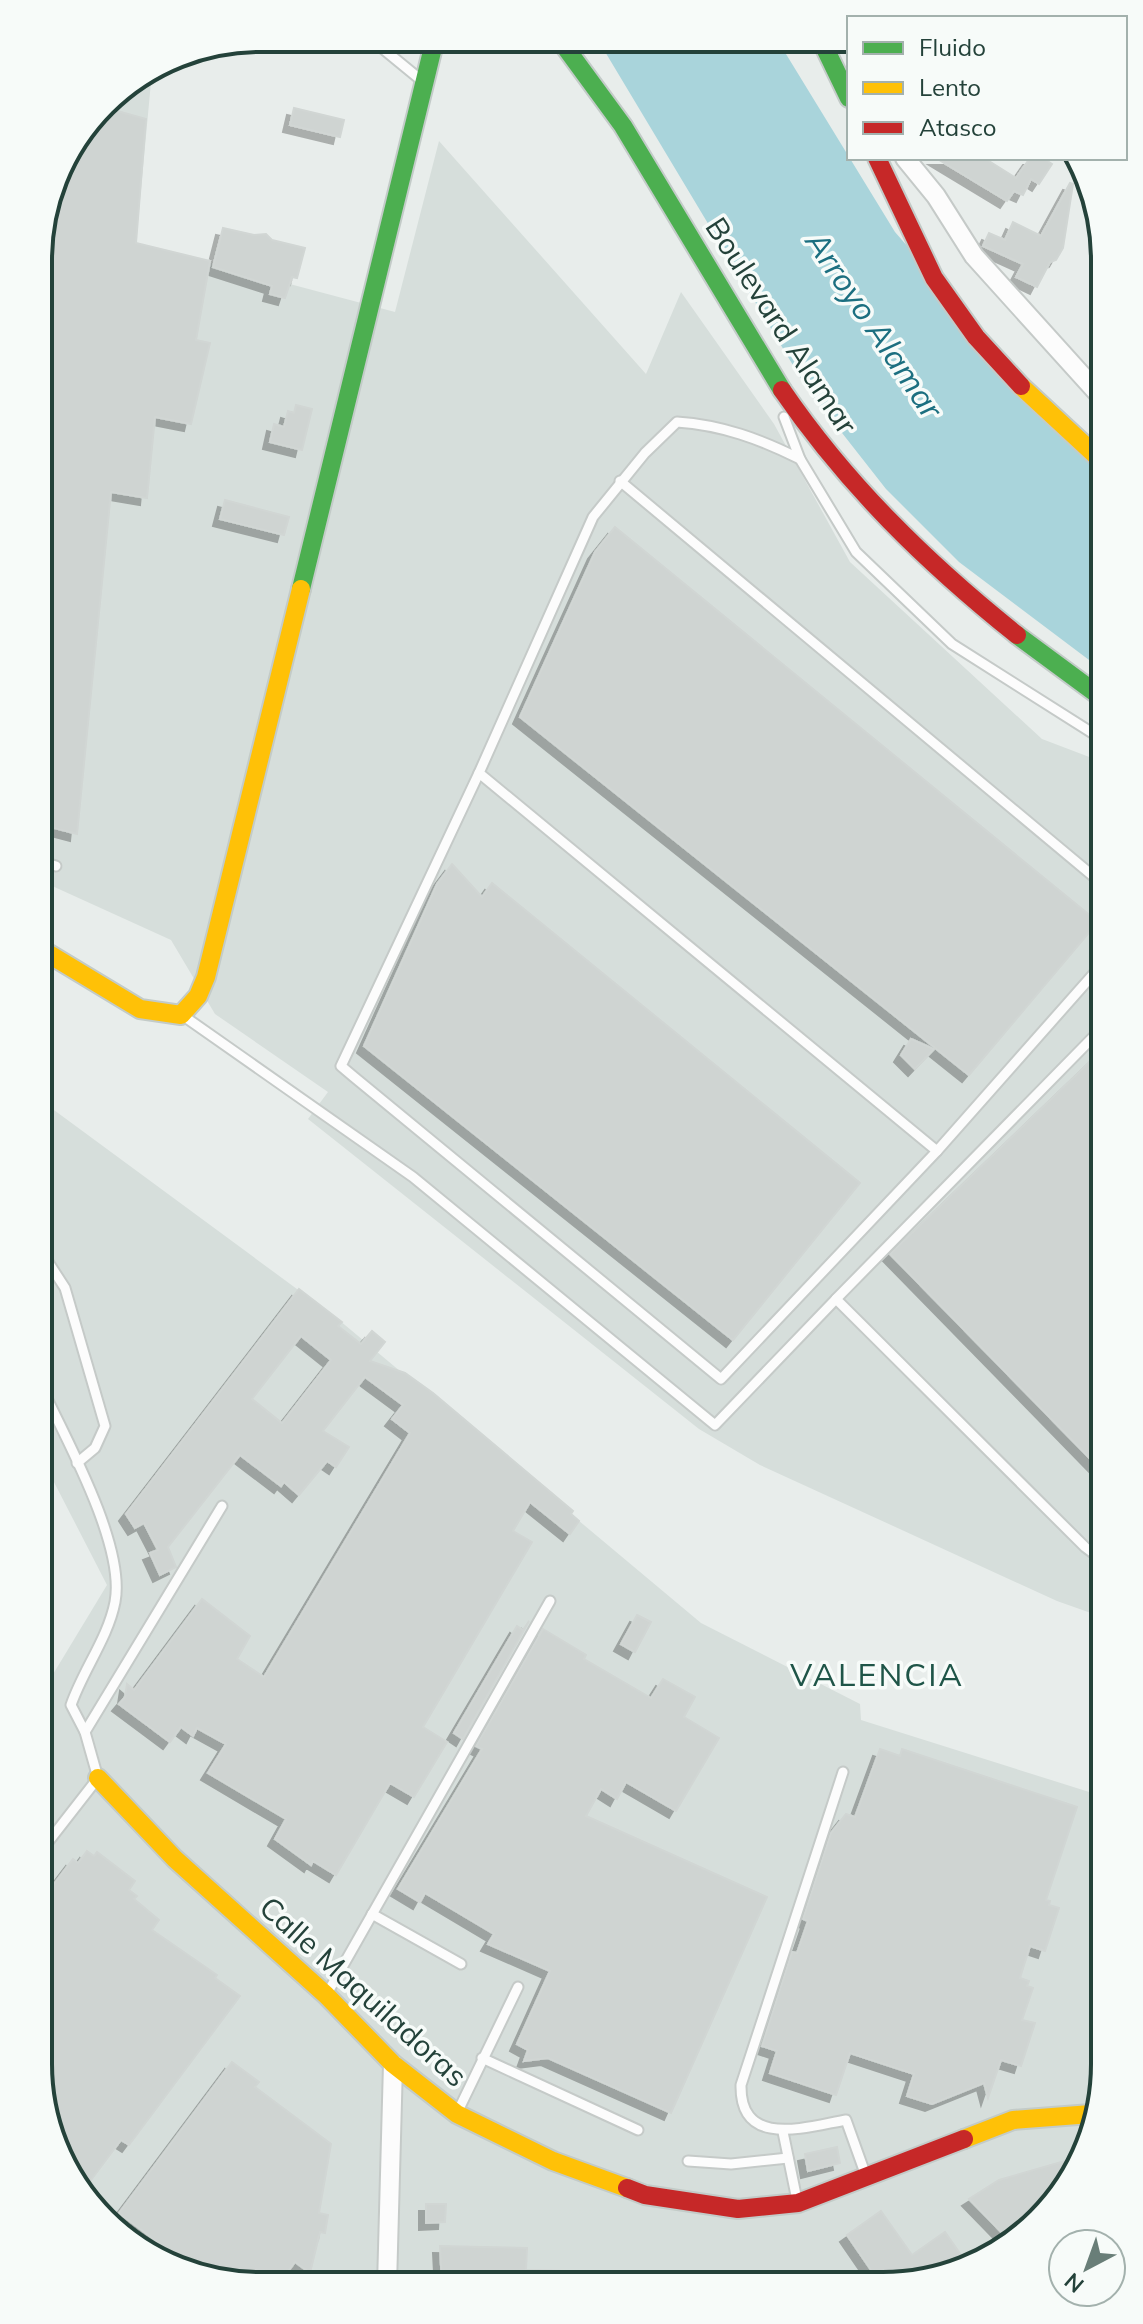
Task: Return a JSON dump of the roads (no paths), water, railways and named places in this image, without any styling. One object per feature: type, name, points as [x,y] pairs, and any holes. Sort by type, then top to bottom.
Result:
[{"type":"main road","points":[[52,956],[140,1009],[155,1014],[181,1015],[198,996],[206,977],[431,52]]},
{"type":"main road","name":"Boulevard Alamar","points":[[569,52],[608,102],[800,417],[869,503],[980,604],[1040,654],[1091,690]]},
{"type":"main road","points":[[828,52],[844,82]]},
{"type":"main road","points":[[878,160],[917,249],[942,289],[1028,394],[1091,451]]},
{"type":"main road","name":"Calle Maquiladoras","points":[[98,1778],[175,1859],[326,1995],[393,2064],[457,2114],[553,2161],[645,2195],[738,2209],[798,2203],[1013,2120],[1085,2114]]},
{"type":"street","points":[[907,160],[936,196],[974,256],[1091,386]]},
{"type":"street","points":[[387,2272],[393,2064]]},
{"type":"lane","points":[[387,52],[422,81]]},
{"type":"lane","points":[[761,354],[800,459],[856,552],[952,644],[1091,732]]},
{"type":"lane","points":[[800,459],[768,443],[715,424],[677,422],[620,481],[593,517],[479,773],[341,1066],[721,1379],[937,1151],[1091,977]]},
{"type":"lane","points":[[620,481],[1091,874]]},
{"type":"lane","points":[[479,773],[937,1151]]},
{"type":"lane","points":[[52,865],[56,866]]},
{"type":"lane","points":[[181,1015],[413,1177],[715,1425],[1091,1039]]},
{"type":"lane","points":[[52,1268],[65,1288],[105,1426],[95,1448],[77,1463]]},
{"type":"lane","points":[[836,1299],[1091,1552]]},
{"type":"lane","points":[[52,1410],[103,1529],[116,1601],[71,1705],[85,1732],[98,1778],[52,1837]]},
{"type":"lane","points":[[85,1732],[222,1506]]},
{"type":"lane","points":[[326,1995],[550,1601]]},
{"type":"lane","points":[[843,1772],[741,2085],[741,2102],[754,2121],[783,2132],[846,2120],[866,2176]]},
{"type":"lane","points":[[372,1914],[461,1964]]},
{"type":"lane","points":[[457,2114],[518,1987]]},
{"type":"lane","points":[[482,2058],[638,2130]]},
{"type":"lane","points":[[783,2132],[798,2203]]},
{"type":"lane","points":[[688,2161],[731,2164],[788,2158]]},
{"type":"water","name":"Arroyo Alamar","points":[[605,52],[785,52],[847,154],[847,160],[851,160],[895,232],[1091,457],[1091,661],[959,562],[886,489],[806,387]]},
{"type":"district","name":"VALENCIA","points":[[877,1675]]}]
